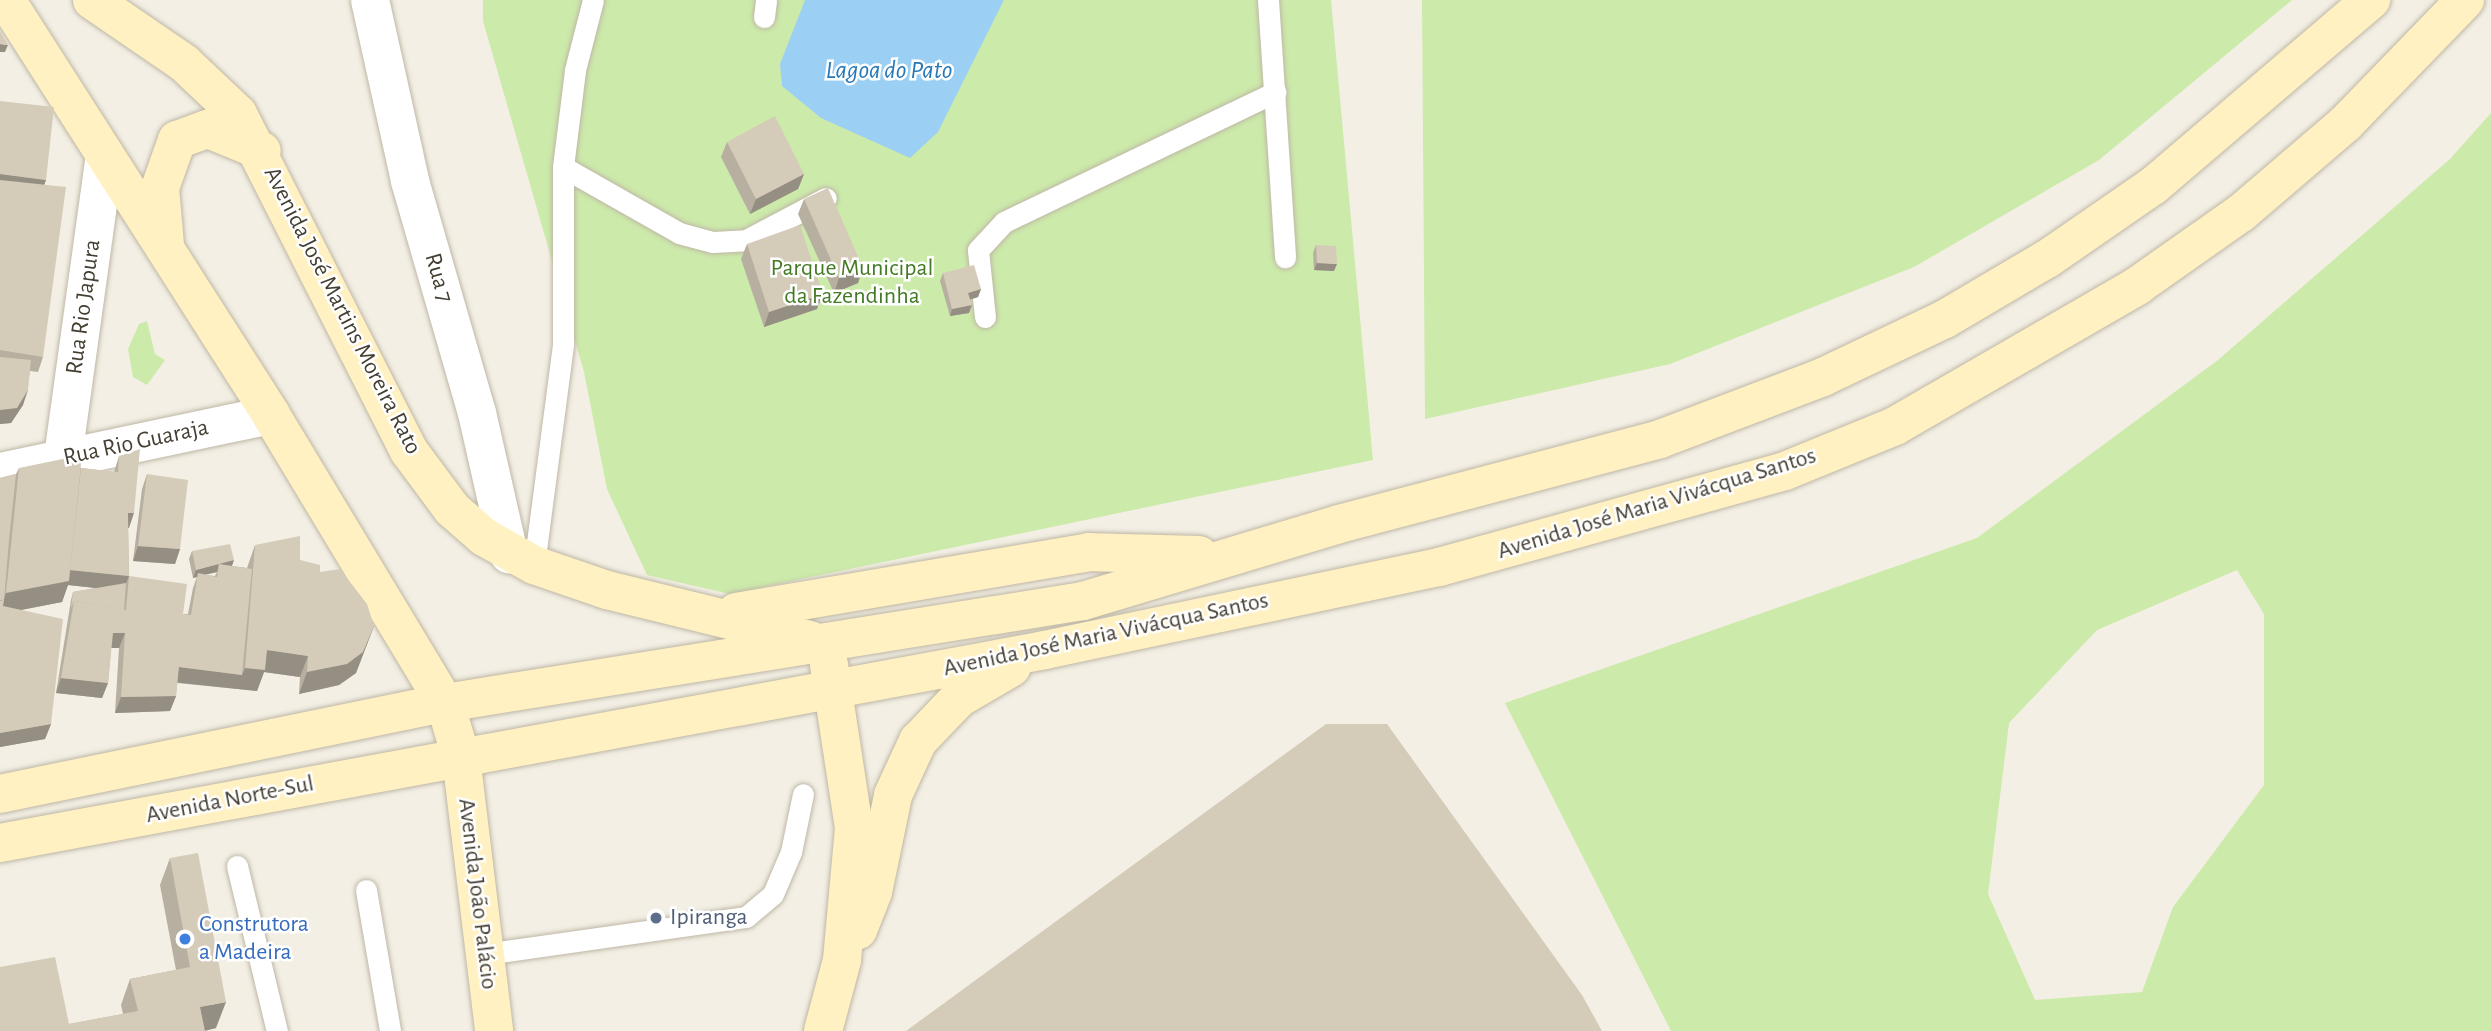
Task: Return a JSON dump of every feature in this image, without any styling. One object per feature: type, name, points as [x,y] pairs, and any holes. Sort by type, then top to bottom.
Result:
[{"type":"main road","points":[[0,794],[445,703],[271,415],[6,0]]},
{"type":"main road","name":"Avenida José Martins Moreira Rato","points":[[93,0],[214,88],[262,151],[409,451],[452,509],[521,559],[815,642]]},
{"type":"main road","name":"Avenida José Maria Vivácqua Santos","points":[[445,703],[1083,601],[1229,556],[1660,439],[1823,377],[1933,325],[2047,259],[2153,186],[2371,0]]},
{"type":"main road","name":"Avenida José Maria Vivácqua Santos","points":[[461,757],[1045,650],[1439,567],[1619,521],[1785,471],[1895,426],[2008,366],[2241,213],[2346,123],[2465,0]]},
{"type":"main road","points":[[165,247],[160,188],[177,140],[208,129],[262,151]]},
{"type":"main road","points":[[717,616],[1089,552],[1229,556]]},
{"type":"main road","points":[[815,642],[837,689],[854,828],[842,960]]},
{"type":"main road","points":[[822,1029],[842,960],[867,909],[893,795],[918,741],[959,698],[1045,650]]},
{"type":"main road","name":"Avenida João Palácio","points":[[445,703],[461,757],[494,1031]]},
{"type":"main road","name":"Avenida Norte-Sul","points":[[0,844],[461,757]]},
{"type":"street","name":"Rua 7","points":[[370,0],[410,181],[521,559]]},
{"type":"street","name":"Rua Rio Japura","points":[[63,457],[104,156]]},
{"type":"street","name":"Rua Rio Guaraja","points":[[0,472],[271,415]]},
{"type":"lane","points":[[521,559],[563,345],[563,167],[575,70],[593,0]]},
{"type":"lane","points":[[1268,0],[1285,257]]},
{"type":"lane","points":[[985,317],[978,250],[1004,222],[1275,92]]},
{"type":"lane","points":[[563,167],[679,233],[713,242],[746,240],[828,197]]},
{"type":"lane","points":[[485,954],[746,917],[773,894],[791,852],[803,794]]},
{"type":"lane","points":[[237,866],[277,1031]]},
{"type":"lane","points":[[366,890],[390,1031]]},
{"type":"green space","name":"Parque Municipal da Fazendinha","points":[[483,0],[1331,0],[1373,460],[730,594],[647,575],[607,489],[584,372],[483,21]]},
{"type":"green space","points":[[1422,0],[2292,0],[2099,160],[1914,267],[1670,364],[1425,419]]},
{"type":"green space","points":[[2491,113],[2491,1031],[1671,1031],[1505,703],[1977,538],[2218,360],[2450,159]],"holes":[[[2237,570],[2264,614],[2264,785],[2173,907],[2142,992],[2035,1000],[1988,894],[2009,723],[2097,630]]]},
{"type":"green space","points":[[147,321],[155,354],[165,360],[147,385],[133,377],[128,349],[139,324]]},
{"type":"water","name":"Lagoa do Pato","points":[[805,0],[1004,0],[938,132],[910,158],[821,118],[782,86],[780,64]]},
{"type":"building","points":[[0,31],[8,45],[0,44]]},
{"type":"building","points":[[0,101],[54,107],[46,180],[0,174]]},
{"type":"building","points":[[775,116],[804,174],[756,199],[727,142]]},
{"type":"building","points":[[0,180],[66,187],[43,357],[0,350]]},
{"type":"building","points":[[828,188],[863,268],[839,278],[804,199]]},
{"type":"building","points":[[800,225],[823,294],[769,312],[747,244]]},
{"type":"building","points":[[1316,245],[1336,246],[1337,264],[1317,263]]},
{"type":"building","points":[[974,265],[981,289],[968,293],[972,305],[952,309],[943,273]]},
{"type":"building","points":[[0,357],[31,360],[28,390],[17,408],[0,410]]},
{"type":"building","points":[[140,449],[134,513],[128,513],[129,576],[70,570],[81,468],[118,472],[119,456]]},
{"type":"building","points":[[82,455],[69,581],[6,593],[19,468]]},
{"type":"building","points":[[16,474],[9,540],[4,600],[0,600],[0,478]]},
{"type":"building","points":[[147,474],[188,480],[180,549],[138,546]]},
{"type":"building","points":[[300,536],[300,560],[320,565],[320,572],[340,569],[367,604],[374,626],[363,652],[347,664],[307,672],[308,656],[267,650],[265,670],[245,668],[255,545]]},
{"type":"building","points":[[230,544],[234,560],[196,570],[192,551]]},
{"type":"building","points":[[219,564],[252,569],[242,675],[179,667],[176,696],[121,697],[125,633],[113,633],[108,683],[61,678],[74,601],[126,610],[129,576],[187,584],[183,614],[191,615],[198,573],[217,577]]},
{"type":"building","points":[[126,583],[124,610],[74,601],[71,608],[73,592]]},
{"type":"building","points":[[4,600],[3,606],[63,619],[51,724],[0,733],[0,601]]},
{"type":"building","points":[[1326,724],[1387,724],[1582,995],[1602,1031],[906,1031]]},
{"type":"building","points":[[198,853],[226,1002],[200,1007],[205,1031],[0,1031],[0,967],[55,957],[69,1024],[138,1011],[130,979],[190,967],[170,858]]},
{"type":"place","name":"Ipiranga","points":[[656,918]]},
{"type":"place","name":"Construtora a Madeira","points":[[185,939]]}]
